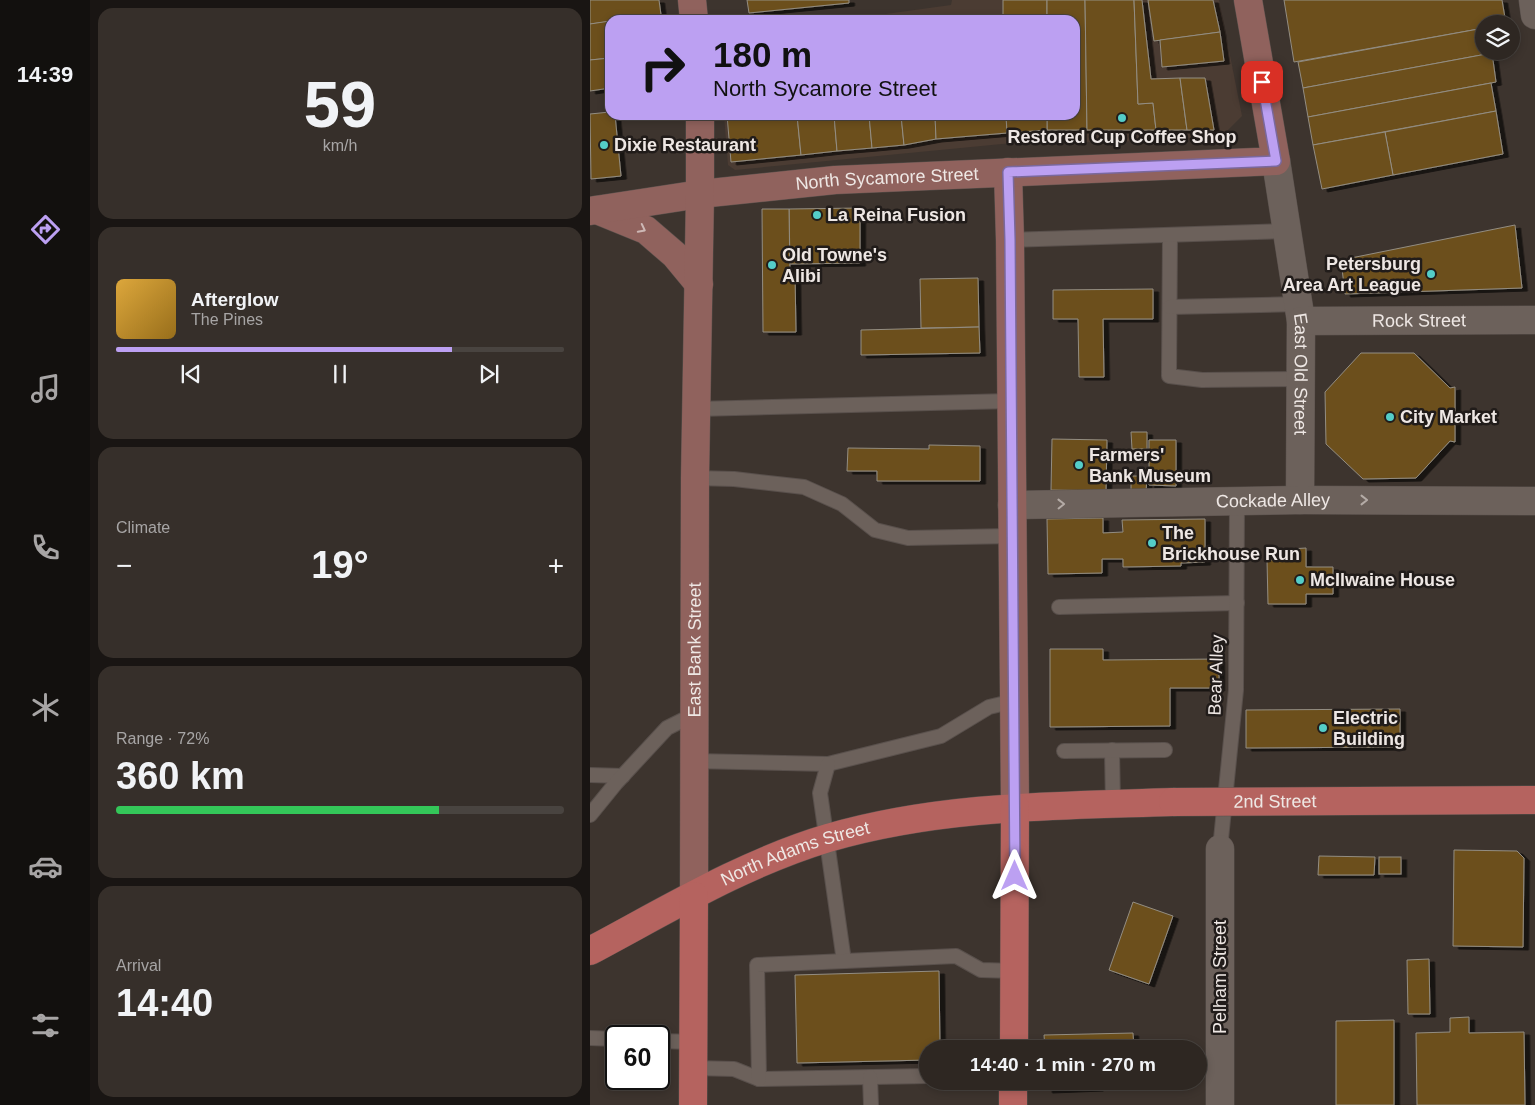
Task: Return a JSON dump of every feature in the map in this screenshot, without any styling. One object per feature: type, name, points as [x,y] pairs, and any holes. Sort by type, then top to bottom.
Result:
[{"type":"main road","name":"2nd Street","points":[[1015,807],[1172,802],[1535,800]]},
{"type":"main road","name":"North Adams Street","points":[[590,951],[743,871],[828,838],[920,816],[1015,807]]},
{"type":"main road","points":[[1014,1040],[1015,807]]},
{"type":"main road","name":"East Bank Street","points":[[694,896],[694,1105]]},
{"type":"main road","points":[[1013,1090],[1013,1105]]},
{"type":"street","points":[[692,0],[694,15]]},
{"type":"street","points":[[1248,0],[1276,161]]},
{"type":"street","points":[[1533,0],[1535,14]]},
{"type":"street","name":"East Bank Street","points":[[694,896],[693,716],[700,120]]},
{"type":"street","name":"North Sycamore Street","points":[[594,210],[700,194],[835,180],[1276,161]]},
{"type":"street","name":"East Old Street","points":[[1276,161],[1289,231],[1300,312],[1300,500]]},
{"type":"street","points":[[1008,172],[1015,807]]},
{"type":"street","points":[[594,210],[646,230],[675,255],[699,284]]},
{"type":"street","name":"Rock Street","points":[[1300,312],[1535,320]]},
{"type":"street","name":"Cockade Alley","points":[[1012,505],[1300,500],[1535,500]]},
{"type":"street","name":"Pelham Street","points":[[1220,849],[1220,1105]]},
{"type":"lane","points":[[1010,240],[1289,231]]},
{"type":"lane","points":[[1170,236],[1169,376],[1202,380],[1301,379]]},
{"type":"lane","points":[[1170,307],[1300,312]]},
{"type":"lane","points":[[697,409],[1011,401]]},
{"type":"lane","points":[[695,478],[734,479],[804,487],[842,504],[875,530],[908,538],[1012,536]]},
{"type":"lane","name":"Bear Alley","points":[[1220,849],[1236,690],[1237,501]]},
{"type":"lane","points":[[1059,608],[1236,602]]},
{"type":"lane","points":[[693,761],[828,764],[941,736],[989,707],[1014,701]]},
{"type":"lane","points":[[590,815],[667,728],[693,716]]},
{"type":"lane","points":[[1112,750],[1113,804]]},
{"type":"lane","points":[[1064,751],[1165,750]]},
{"type":"lane","points":[[828,764],[820,793],[828,838],[844,962]]},
{"type":"lane","points":[[590,775],[623,776]]},
{"type":"lane","points":[[760,1079],[757,965],[956,956],[981,970],[1015,971]]},
{"type":"lane","points":[[590,1038],[605,1039]]},
{"type":"lane","points":[[670,1045],[760,1079],[919,1076]]},
{"type":"lane","points":[[870,1077],[871,1105]]},
{"type":"shaded area","points":[[952,0],[1219,0],[1242,116],[1224,134],[1212,140],[1012,143],[735,170],[728,165],[724,120],[1080,120],[1080,15],[878,15],[951,5]]},
{"type":"building","points":[[590,0],[659,0],[661,15],[605,15],[605,22],[590,24]]},
{"type":"building","points":[[747,0],[849,0],[849,3],[749,13]]},
{"type":"building","points":[[1003,0],[1047,0],[1047,15],[1003,15]]},
{"type":"building","points":[[1047,0],[1085,0],[1087,130],[1047,130],[1047,120],[1080,120],[1080,15],[1047,15]]},
{"type":"building","points":[[1085,0],[1134,0],[1138,104],[1153,103],[1156,130],[1087,130]]},
{"type":"building","points":[[1134,0],[1142,0],[1151,79],[1180,78],[1187,130],[1156,130],[1153,103],[1138,104]]},
{"type":"building","points":[[1148,0],[1213,0],[1220,32],[1154,41]]},
{"type":"building","points":[[1284,0],[1502,0],[1504,15],[1475,15],[1475,30],[1294,62]]},
{"type":"building","points":[[605,22],[605,58],[590,60],[590,24]]},
{"type":"building","points":[[1475,30],[1475,56],[1303,88],[1298,62]]},
{"type":"building","points":[[1220,32],[1224,61],[1162,67],[1160,40]]},
{"type":"building","points":[[1475,56],[1475,60],[1493,60],[1496,82],[1308,117],[1303,88]]},
{"type":"building","points":[[605,58],[605,89],[590,91],[590,60]]},
{"type":"building","points":[[1180,78],[1205,78],[1214,130],[1187,130]]},
{"type":"building","points":[[1491,83],[1496,111],[1313,145],[1308,117]]},
{"type":"building","points":[[1496,111],[1503,154],[1393,175],[1385,132]]},
{"type":"building","name":"Dixie Restaurant","points":[[605,112],[605,120],[615,120],[621,176],[591,179],[590,114]]},
{"type":"building","points":[[727,120],[798,120],[801,155],[731,162]]},
{"type":"building","points":[[798,120],[834,120],[837,151],[801,155]]},
{"type":"building","points":[[834,120],[869,120],[872,148],[837,151]]},
{"type":"building","points":[[869,120],[902,120],[904,145],[872,148]]},
{"type":"building","points":[[902,120],[935,120],[936,139],[904,145]]},
{"type":"building","points":[[935,120],[1006,120],[1007,133],[936,139]]},
{"type":"building","points":[[1006,120],[1047,120],[1047,130],[1007,133]]},
{"type":"building","points":[[1385,132],[1393,175],[1322,189],[1313,145]]},
{"type":"building","points":[[860,208],[860,263],[790,264],[789,209]]},
{"type":"building","points":[[762,209],[789,209],[790,275],[795,275],[796,332],[763,332]]},
{"type":"building","name":"Petersburg Area Art League","points":[[1515,225],[1522,288],[1345,294],[1341,260]]},
{"type":"building","points":[[978,278],[979,327],[921,328],[920,279]]},
{"type":"building","points":[[1153,289],[1153,319],[1103,319],[1104,377],[1079,377],[1078,319],[1053,319],[1053,290]]},
{"type":"building","points":[[979,327],[980,353],[861,355],[861,330]]},
{"type":"building","name":"City Market","points":[[1361,353],[1414,353],[1450,388],[1455,387],[1455,442],[1450,441],[1416,478],[1363,479],[1326,444],[1325,392]]},
{"type":"building","points":[[1131,432],[1147,432],[1147,449],[1132,449]]},
{"type":"building","name":"Farmers' Bank Museum","points":[[1052,439],[1107,440],[1106,491],[1051,490]]},
{"type":"building","points":[[1149,440],[1176,440],[1176,486],[1149,485]]},
{"type":"building","points":[[929,445],[980,446],[980,481],[877,481],[877,471],[847,471],[848,448],[929,449]]},
{"type":"building","points":[[1131,476],[1147,476],[1146,492],[1131,492]]},
{"type":"building","points":[[1103,518],[1103,533],[1123,532],[1122,520],[1205,519],[1205,562],[1181,563],[1181,566],[1123,567],[1123,559],[1102,559],[1102,573],[1048,574],[1047,519]]},
{"type":"building","name":"McIlwaine House","points":[[1306,548],[1306,567],[1333,567],[1333,594],[1306,594],[1306,604],[1268,604],[1267,560],[1290,560],[1290,549]]},
{"type":"building","points":[[1050,649],[1103,649],[1103,660],[1219,659],[1219,688],[1170,688],[1170,726],[1050,727]]},
{"type":"building","name":"Electric Building","points":[[1400,709],[1400,747],[1246,748],[1246,710]]},
{"type":"building","points":[[1454,850],[1517,851],[1524,858],[1523,947],[1453,946]]},
{"type":"building","points":[[1319,856],[1375,857],[1374,875],[1318,875]]},
{"type":"building","points":[[1379,857],[1401,857],[1401,874],[1379,874]]},
{"type":"building","points":[[1133,902],[1173,916],[1149,984],[1109,970]]},
{"type":"building","points":[[1429,959],[1430,1014],[1408,1014],[1407,960]]},
{"type":"building","points":[[939,971],[940,1040],[919,1040],[919,1060],[797,1063],[795,975]]},
{"type":"building","points":[[1469,1017],[1469,1033],[1524,1032],[1525,1105],[1417,1105],[1416,1033],[1450,1032],[1450,1018]]},
{"type":"building","points":[[1394,1020],[1394,1105],[1336,1105],[1336,1021]]},
{"type":"building","points":[[1133,1033],[1133,1040],[1044,1040],[1044,1035]]},
{"type":"place","name":"Restored Cup Coffee Shop","points":[[1122,118]]},
{"type":"place","name":"Dixie Restaurant","points":[[604,145]]},
{"type":"place","name":"La Reina Fusion","points":[[817,215]]},
{"type":"place","name":"Old Towne's Alibi","points":[[772,265]]},
{"type":"place","name":"Petersburg Area Art League","points":[[1431,274]]},
{"type":"place","name":"City Market","points":[[1390,417]]},
{"type":"place","name":"Farmers' Bank Museum","points":[[1079,465]]},
{"type":"place","name":"The Brickhouse Run","points":[[1152,543]]},
{"type":"place","name":"McIlwaine House","points":[[1300,580]]},
{"type":"place","name":"Electric Building","points":[[1323,728]]},
{"type":"route","points":[[1015,876],[1008,172],[1276,161],[1262,82]]}]
